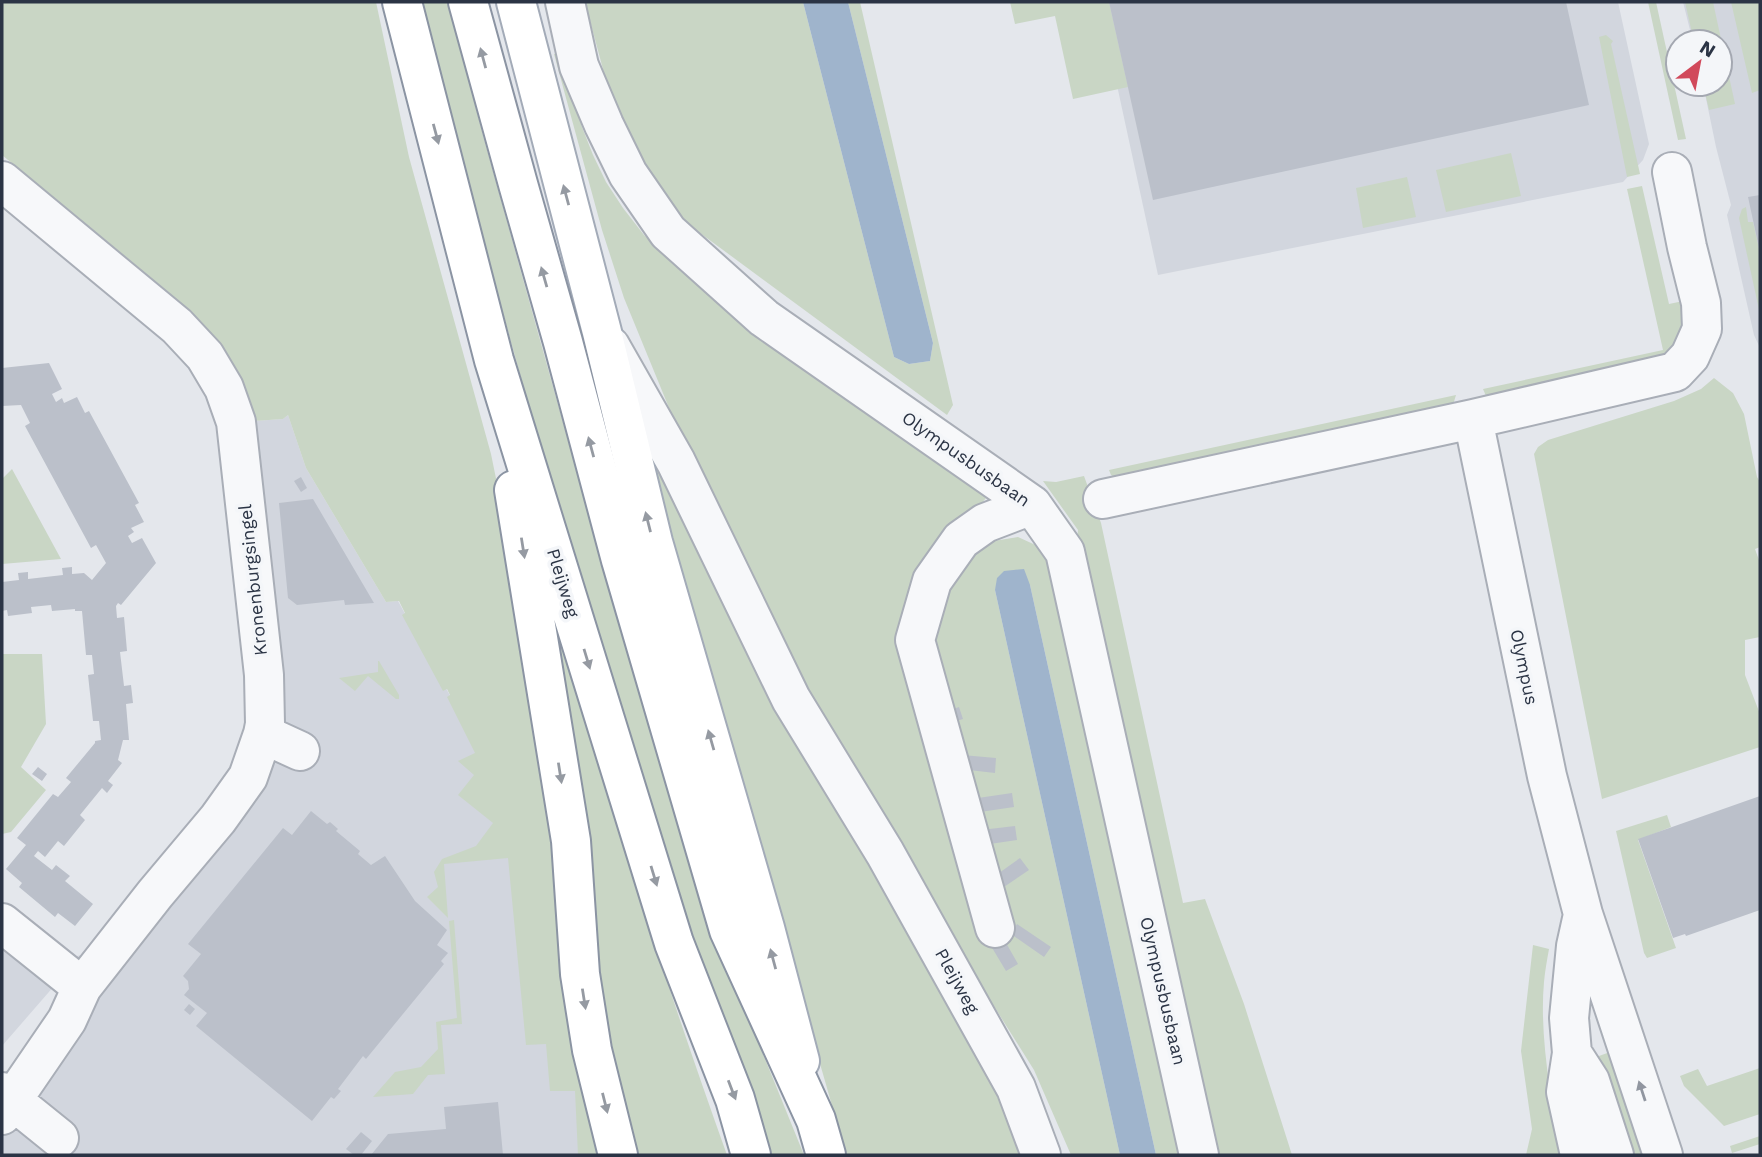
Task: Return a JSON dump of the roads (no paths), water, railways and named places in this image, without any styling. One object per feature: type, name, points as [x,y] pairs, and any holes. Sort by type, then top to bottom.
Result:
[{"type":"main road","name":"Pleijweg","points":[[402,2],[494,360],[674,943],[735,1099],[751,1155]]},
{"type":"main road","name":"Pleijweg","points":[[468,2],[621,560],[729,930],[821,1137]]},
{"type":"main road","name":"Pleijweg","points":[[516,2],[602,332],[653,542],[765,928],[821,1137]]},
{"type":"main road","points":[[494,360],[571,841],[580,974],[592,1050],[618,1155]]},
{"type":"street","name":"Olympusbusbaan","points":[[565,2],[579,66],[604,125],[628,174],[668,232],[764,318],[1032,505],[1065,552],[1199,1155]]},
{"type":"street","points":[[1103,499],[1675,372],[1690,356],[1702,329],[1701,303],[1672,172]]},
{"type":"street","name":"Kronenburgsingel","points":[[14,201],[177,326],[205,356],[225,388],[236,422],[246,643],[264,675],[265,724],[247,777],[218,819],[82,987],[53,1006],[4,1094],[59,1138]]},
{"type":"street","name":"Pleijweg","points":[[602,332],[676,462],[791,699],[885,853],[1016,1088],[1041,1155]]},
{"type":"street","name":"Olympus","points":[[1473,419],[1547,776],[1583,914],[1663,1155]]},
{"type":"street","points":[[995,928],[915,639],[932,581],[961,540],[985,523],[1032,505]]},
{"type":"street","points":[[263,734],[300,751]]},
{"type":"street","name":"Olympus","points":[[1580,1155],[1566,1092],[1576,946],[1583,914]]},
{"type":"street","points":[[2,923],[82,987]]},
{"type":"street","points":[[1614,1155],[1590,1082],[1570,1036],[1615,1011]]},
{"type":"water","points":[[803,2],[848,2],[933,343],[930,361],[909,364],[894,357]]},
{"type":"water","points":[[1024,569],[1030,585],[1156,1155],[1120,1155],[995,590],[997,578],[1004,571]]}]
